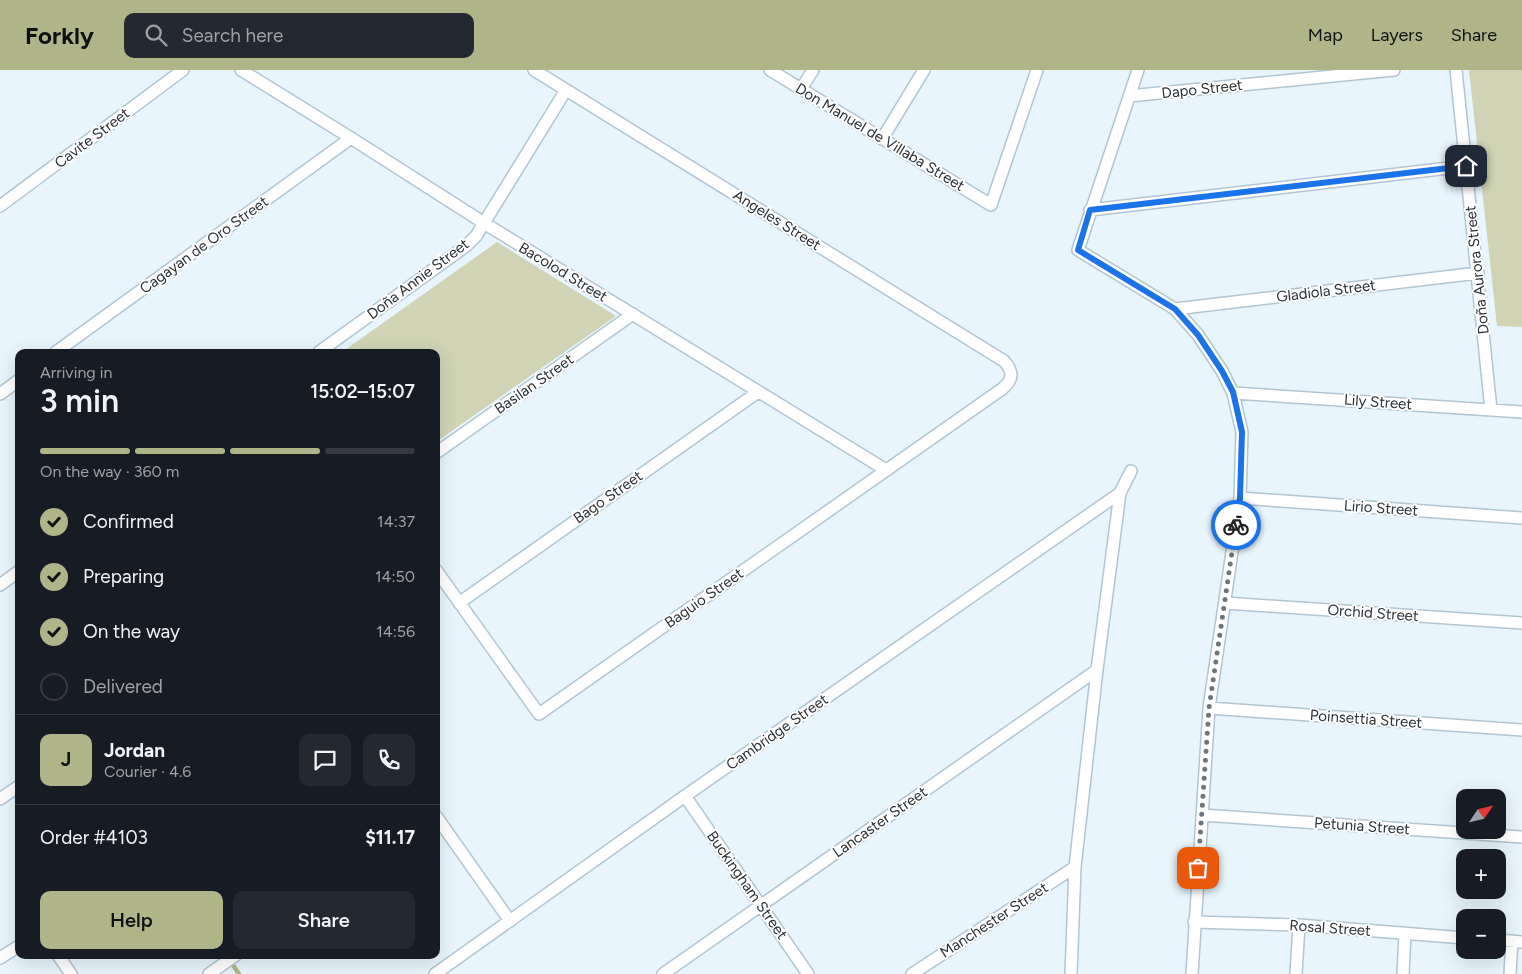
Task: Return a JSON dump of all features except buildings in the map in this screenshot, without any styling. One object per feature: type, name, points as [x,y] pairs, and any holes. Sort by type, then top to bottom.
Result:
[{"type":"street","name":"Cavite Street","points":[[0,206],[184,70]]},
{"type":"street","name":"Bacolod Street","points":[[241,70],[484,224],[886,470]]},
{"type":"street","name":"Angeles Street","points":[[534,70],[1004,361],[1010,368],[1011,376]]},
{"type":"street","name":"Don Manuel de Villaba Street","points":[[770,70],[991,204],[1037,70]]},
{"type":"street","points":[[801,90],[813,70]]},
{"type":"street","points":[[882,139],[924,70]]},
{"type":"street","points":[[1138,70],[1078,250],[1175,309],[1198,335],[1222,371],[1233,392],[1242,432],[1240,498],[1209,708],[1192,974]]},
{"type":"street","name":"Dapo Street","points":[[1129,96],[1394,70]]},
{"type":"street","name":"Doña Aurora Street","points":[[1456,70],[1491,410]]},
{"type":"street","name":"Doña Annie Street","points":[[323,349],[466,246],[476,236],[566,90]]},
{"type":"street","name":"Cagayan de Oro Street","points":[[60,349],[351,138]]},
{"type":"street","points":[[1090,210],[1466,166]]},
{"type":"street","name":"Gladiola Street","points":[[1175,309],[1478,273]]},
{"type":"street","name":"Basilan Street","points":[[440,450],[632,314]]},
{"type":"street","name":"Baguio Street","points":[[440,576],[539,714],[1002,390],[1008,384],[1011,376]]},
{"type":"street","points":[[0,394],[15,383]]},
{"type":"street","name":"Bago Street","points":[[459,603],[758,392]]},
{"type":"street","name":"Lily Street","points":[[1233,392],[1522,412]]},
{"type":"street","name":"Cambridge Street","points":[[1071,974],[1075,867],[1097,670],[1120,493],[1131,471]]},
{"type":"street","name":"Cambridge Street","points":[[435,974],[685,796],[1120,493]]},
{"type":"street","name":"Lirio Street","points":[[1240,498],[1522,518]]},
{"type":"street","points":[[0,585],[15,574]]},
{"type":"street","name":"Orchid Street","points":[[1225,603],[1522,623]]},
{"type":"street","name":"Lancaster Street","points":[[663,974],[1097,670]]},
{"type":"street","name":"Poinsettia Street","points":[[1209,708],[1522,730]]},
{"type":"street","points":[[0,799],[15,789]]},
{"type":"street","name":"Buckingham Street","points":[[685,796],[808,974]]},
{"type":"street","name":"Petunia Street","points":[[1202,815],[1522,837]]},
{"type":"street","points":[[440,822],[510,921]]},
{"type":"street","name":"Manchester Street","points":[[912,974],[1075,867]]},
{"type":"street","name":"Rosal Street","points":[[1194,922],[1298,926],[1456,937]]},
{"type":"street","points":[[1296,974],[1298,926]]},
{"type":"street","points":[[1403,974],[1405,933]]},
{"type":"street","points":[[1510,974],[1517,942]]},
{"type":"street","points":[[0,958],[15,949]]},
{"type":"street","points":[[61,959],[71,974]]},
{"type":"street","points":[[209,974],[230,959]]},
{"type":"green space","points":[[1469,70],[1522,70],[1522,327],[1497,326]]},
{"type":"green space","points":[[497,242],[616,316],[440,439],[440,349],[346,349]]},
{"type":"waterway","points":[[229,959],[239,974]]},
{"type":"way so far","points":[[1198,868],[1209,708],[1236,525]]},
{"type":"route","points":[[1236,525],[1240,498],[1242,432],[1233,392],[1222,371],[1198,335],[1175,309],[1078,250],[1090,210],[1466,166]]}]
